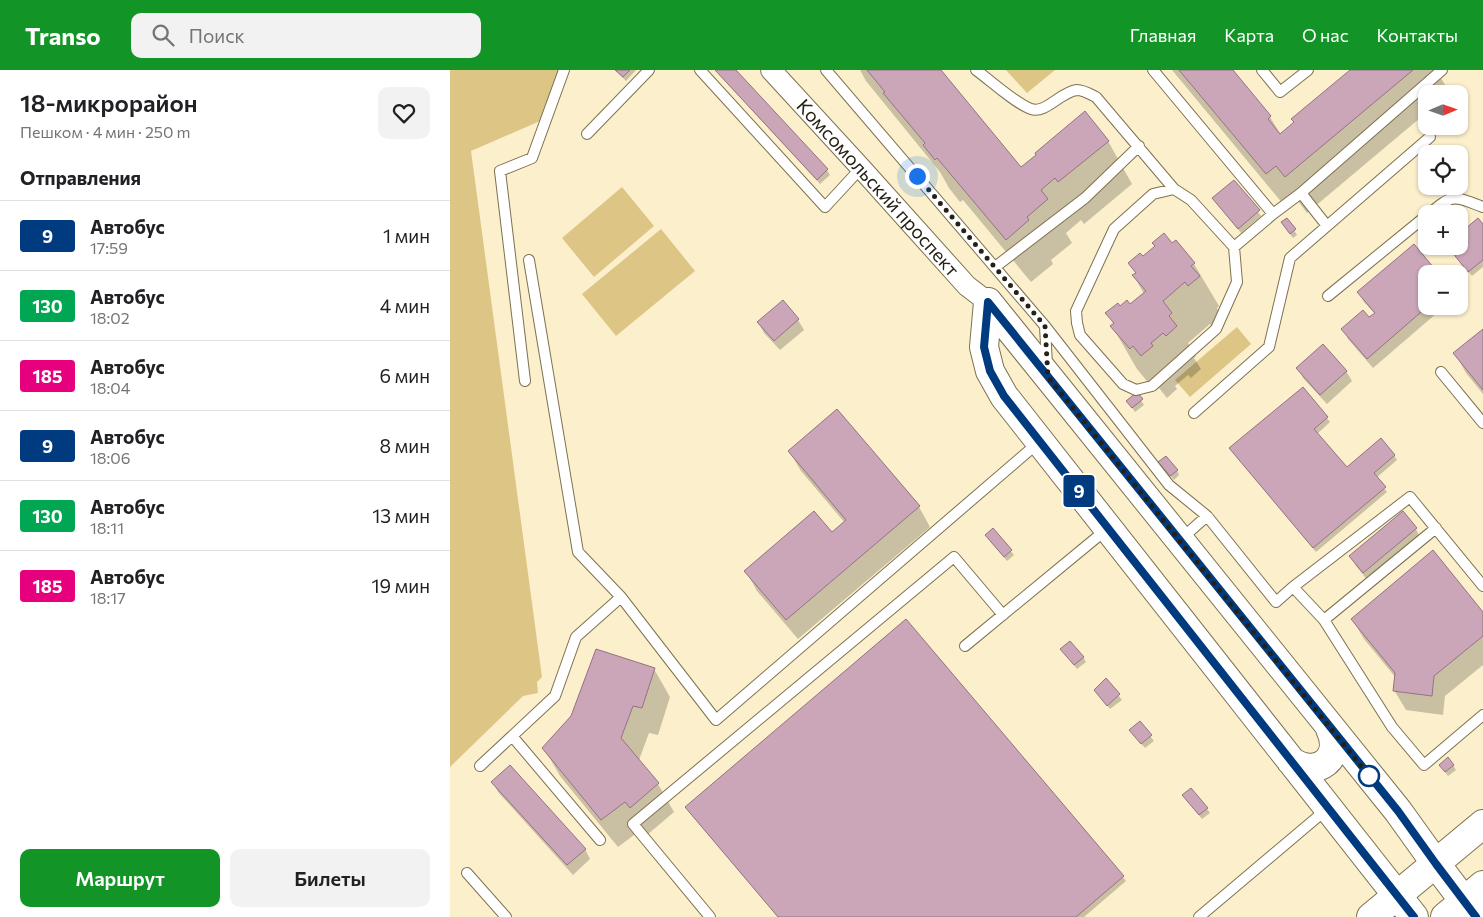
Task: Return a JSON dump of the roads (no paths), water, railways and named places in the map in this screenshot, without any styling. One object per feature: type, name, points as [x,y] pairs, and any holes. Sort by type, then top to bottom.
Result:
[{"type":"street","name":"Комсомольский проспект","points":[[770,70],[967,286],[988,302],[1398,811],[1467,905]]},
{"type":"street","points":[[988,302],[984,347],[990,371],[1004,396],[1414,917]]},
{"type":"street","points":[[1004,396],[1002,380],[1004,373],[1010,367],[1021,361],[1028,361],[1043,371]]},
{"type":"street","points":[[1291,761],[1298,766],[1314,768],[1328,760],[1333,753],[1335,744],[1330,728]]},
{"type":"street","points":[[1372,917],[1483,824]]},
{"type":"lane","points":[[526,381],[500,171],[532,158],[564,70]]},
{"type":"lane","points":[[587,134],[649,70]]},
{"type":"lane","points":[[700,70],[825,207],[861,168]]},
{"type":"lane","points":[[826,70],[1045,326],[1169,485],[1206,516],[1276,602],[1410,497],[1483,586]]},
{"type":"lane","points":[[976,70],[1021,104],[1033,110],[1046,107],[1063,94],[1079,90],[1096,96],[1174,189],[1191,200],[1234,248],[1237,282],[1216,329],[1152,386],[1136,390],[1123,384],[1080,334],[1076,323],[1076,311],[1114,229],[1153,194],[1174,189]]},
{"type":"lane","points":[[1154,70],[1273,214]]},
{"type":"lane","points":[[1262,70],[1280,92],[1308,70]]},
{"type":"lane","points":[[1234,248],[1273,214],[1301,193],[1442,70]]},
{"type":"lane","points":[[1194,413],[1269,347],[1290,258],[1430,136]]},
{"type":"lane","points":[[995,267],[1085,198],[1139,146]]},
{"type":"lane","points":[[1301,193],[1327,226]]},
{"type":"lane","points":[[1440,205],[1446,200],[1458,198],[1483,207]]},
{"type":"lane","points":[[1328,296],[1418,223]]},
{"type":"lane","points":[[529,260],[578,552],[621,597],[716,720],[1040,442]]},
{"type":"lane","points":[[1043,371],[1045,326]]},
{"type":"lane","points":[[1441,372],[1483,423]]},
{"type":"lane","points":[[1179,541],[1206,516]]},
{"type":"lane","points":[[965,646],[1108,528]]},
{"type":"lane","points":[[1324,620],[1436,528]]},
{"type":"lane","points":[[710,917],[632,824],[954,557],[1003,615]]},
{"type":"lane","points":[[1293,587],[1324,620],[1392,727],[1424,765],[1483,715]]},
{"type":"lane","points":[[480,766],[555,696],[576,637],[621,597]]},
{"type":"lane","points":[[512,736],[600,840]]},
{"type":"lane","points":[[1199,917],[1328,808]]},
{"type":"lane","points":[[467,873],[506,917]]}]
